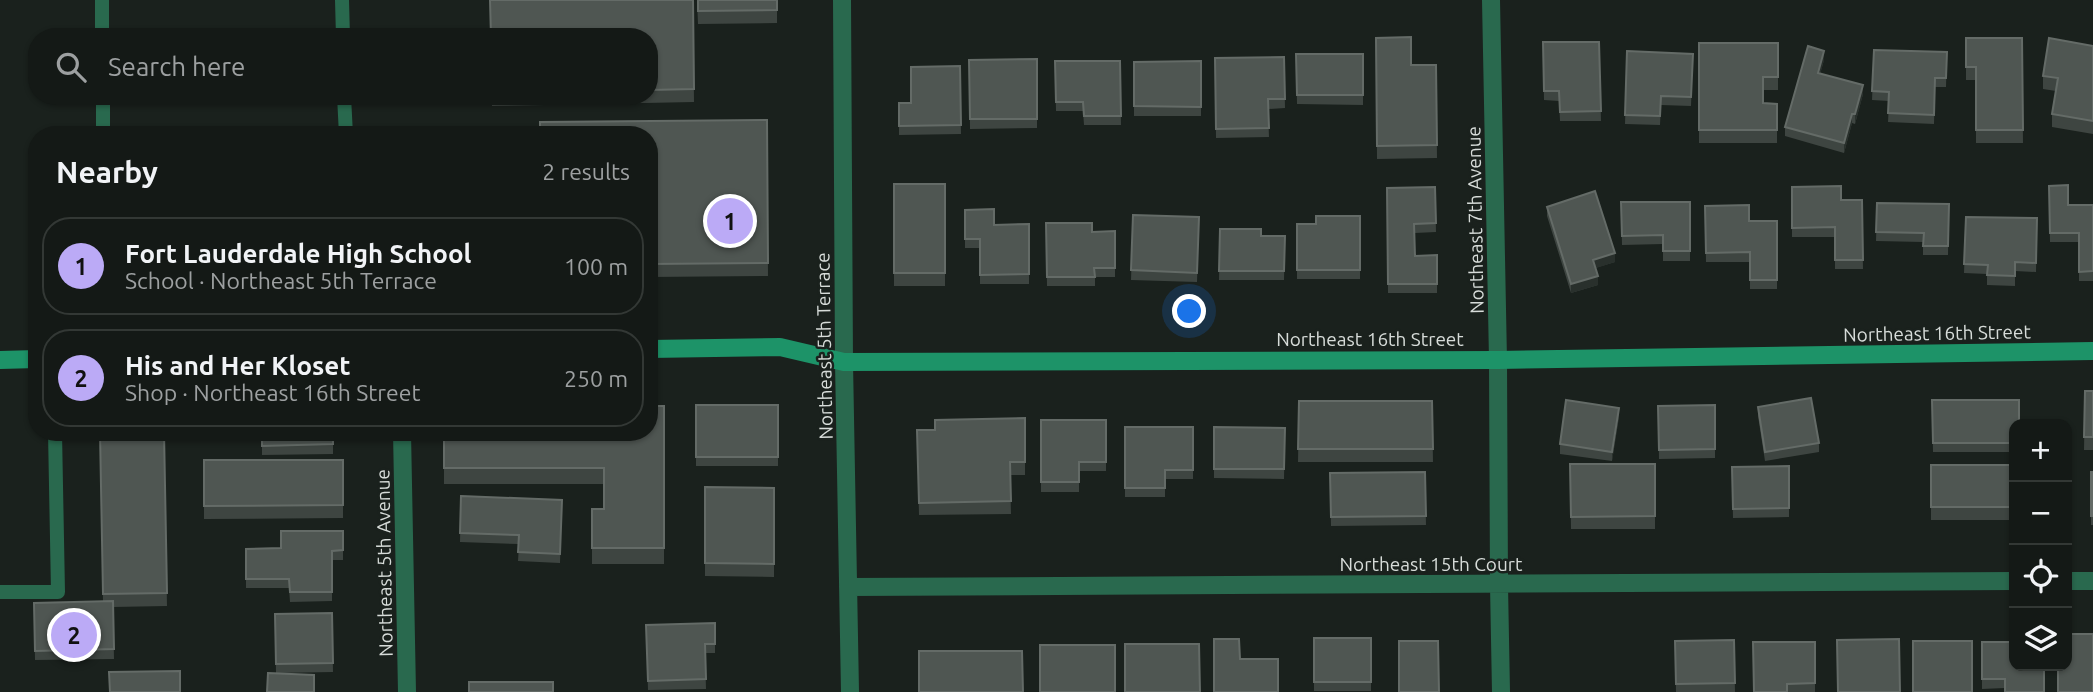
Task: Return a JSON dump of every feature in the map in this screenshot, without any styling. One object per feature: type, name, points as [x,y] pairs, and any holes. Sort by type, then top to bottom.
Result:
[{"type":"street","name":"Northeast 5th Terrace","points":[[842,0],[844,362],[850,692]]},
{"type":"street","name":"Northeast 7th Avenue","points":[[1491,0],[1502,692]]},
{"type":"street","name":"Northeast 16th Street","points":[[658,349],[780,347],[844,362],[1498,360],[2093,351]]},
{"type":"street","points":[[0,360],[28,359]]},
{"type":"street","name":"Northeast 5th Avenue","points":[[402,441],[407,692]]},
{"type":"street","name":"Northeast 15th Court","points":[[848,587],[2009,581]]},
{"type":"street","points":[[2072,581],[2093,581]]},
{"type":"lane","points":[[102,0],[102,28]]},
{"type":"lane","points":[[342,0],[343,28]]},
{"type":"lane","points":[[103,105],[103,126]]},
{"type":"lane","points":[[344,105],[345,126]]},
{"type":"lane","points":[[0,592],[58,592],[55,441]]},
{"type":"building","points":[[490,0],[693,0],[694,89],[658,90],[658,28],[491,28]]},
{"type":"building","points":[[698,0],[777,0],[777,10],[698,11]]},
{"type":"building","points":[[1411,37],[1411,65],[1436,65],[1437,145],[1377,146],[1376,38]]},
{"type":"building","points":[[1966,38],[2022,38],[2023,130],[1976,130],[1976,67],[1966,67]]},
{"type":"building","points":[[2049,38],[2093,46],[2093,121],[2052,114],[2058,78],[2043,76]]},
{"type":"building","points":[[1543,42],[1599,42],[1601,111],[1560,112],[1559,91],[1544,91]]},
{"type":"building","points":[[1699,43],[1778,43],[1778,77],[1763,77],[1763,103],[1777,104],[1777,130],[1699,130]]},
{"type":"building","points":[[1808,46],[1824,51],[1818,73],[1863,85],[1844,143],[1785,127]]},
{"type":"building","points":[[1874,50],[1947,52],[1946,78],[1935,78],[1934,115],[1888,113],[1889,92],[1872,91]]},
{"type":"building","points":[[1627,51],[1693,54],[1691,97],[1661,96],[1660,116],[1625,115]]},
{"type":"building","points":[[1296,54],[1363,54],[1363,95],[1297,95]]},
{"type":"building","points":[[1284,57],[1285,99],[1268,99],[1269,128],[1216,129],[1215,58]]},
{"type":"building","points":[[1037,59],[1037,119],[970,119],[969,60]]},
{"type":"building","points":[[1055,61],[1120,61],[1121,116],[1084,116],[1083,102],[1056,102]]},
{"type":"building","points":[[1201,61],[1201,107],[1134,106],[1134,62]]},
{"type":"building","points":[[960,66],[961,125],[899,126],[899,103],[911,103],[911,67]]},
{"type":"building","points":[[767,120],[768,263],[658,264],[658,126],[540,126],[540,122]]},
{"type":"building","points":[[894,184],[945,184],[945,273],[894,273]]},
{"type":"building","points":[[2068,185],[2068,205],[2093,205],[2093,271],[2079,272],[2079,233],[2050,233],[2049,186]]},
{"type":"building","points":[[1841,186],[1841,200],[1862,200],[1863,260],[1835,260],[1835,227],[1792,228],[1792,187]]},
{"type":"building","points":[[1435,187],[1436,223],[1414,224],[1415,256],[1437,255],[1437,284],[1388,284],[1387,188]]},
{"type":"building","points":[[1595,191],[1615,253],[1593,260],[1598,276],[1571,284],[1547,207]]},
{"type":"building","points":[[1621,202],[1690,202],[1690,251],[1663,251],[1663,235],[1622,236]]},
{"type":"building","points":[[1877,203],[1949,204],[1948,246],[1923,246],[1924,233],[1876,232]]},
{"type":"building","points":[[1749,205],[1749,221],[1777,221],[1777,280],[1750,280],[1750,252],[1706,253],[1705,206]]},
{"type":"building","points":[[994,209],[994,225],[1029,224],[1029,274],[980,275],[980,239],[965,239],[965,210]]},
{"type":"building","points":[[1133,215],[1199,217],[1197,273],[1131,270]]},
{"type":"building","points":[[1316,216],[1360,216],[1360,270],[1297,270],[1297,224],[1316,224]]},
{"type":"building","points":[[1966,217],[2037,218],[2036,263],[2015,262],[2015,276],[1987,275],[1988,265],[1964,264]]},
{"type":"building","points":[[1046,223],[1092,223],[1092,232],[1115,231],[1115,268],[1094,268],[1095,277],[1047,277]]},
{"type":"building","points":[[1220,229],[1261,229],[1261,236],[1285,236],[1284,271],[1219,271]]},
{"type":"building","points":[[2085,391],[2093,391],[2093,437],[2084,437]]},
{"type":"building","points":[[1811,398],[1819,443],[1765,452],[1758,407]]},
{"type":"building","points":[[1566,400],[1619,408],[1612,452],[1560,444]]},
{"type":"building","points":[[1932,400],[2019,400],[2019,419],[2009,419],[2009,443],[1933,443]]},
{"type":"building","points":[[1299,401],[1432,401],[1433,449],[1298,449]]},
{"type":"building","points":[[696,405],[778,405],[778,457],[696,457]]},
{"type":"building","points":[[1715,405],[1715,449],[1659,450],[1658,406]]},
{"type":"building","points":[[658,406],[664,406],[664,548],[592,548],[592,509],[604,509],[604,468],[444,468],[444,441],[658,441]]},
{"type":"building","points":[[1025,418],[1025,462],[1010,462],[1011,501],[919,503],[917,430],[935,430],[935,420]]},
{"type":"building","points":[[1041,420],[1106,420],[1106,462],[1079,462],[1079,482],[1041,482]]},
{"type":"building","points":[[1125,427],[1193,427],[1193,470],[1165,470],[1165,488],[1125,488]]},
{"type":"building","points":[[1214,427],[1285,428],[1284,469],[1214,469]]},
{"type":"building","points":[[100,441],[164,441],[167,593],[103,594]]},
{"type":"building","points":[[262,441],[333,441],[333,444],[262,446]]},
{"type":"building","points":[[204,460],[343,460],[343,505],[204,506]]},
{"type":"building","points":[[1570,464],[1655,464],[1655,516],[1571,517]]},
{"type":"building","points":[[1931,465],[2009,465],[2009,507],[1931,507]]},
{"type":"building","points":[[1789,466],[1789,508],[1733,509],[1732,467]]},
{"type":"building","points":[[1425,472],[1426,516],[1331,517],[1330,473]]},
{"type":"building","points":[[2093,472],[2093,516],[2091,516]]},
{"type":"building","points":[[705,487],[774,488],[774,564],[705,563]]},
{"type":"building","points":[[461,496],[562,500],[560,554],[518,552],[519,535],[460,533]]},
{"type":"building","points":[[281,531],[343,531],[343,550],[332,551],[332,592],[290,592],[289,579],[246,579],[246,549],[281,548]]},
{"type":"building","points":[[113,601],[114,649],[35,651],[34,603]]},
{"type":"building","points":[[332,613],[333,663],[276,664],[275,614]]},
{"type":"building","points":[[715,623],[715,644],[705,644],[706,679],[648,681],[646,625]]},
{"type":"building","points":[[2072,634],[2093,634],[2093,692],[2058,692],[2058,671],[2072,671]]},
{"type":"building","points":[[1314,638],[1371,638],[1371,682],[1314,682]]},
{"type":"building","points":[[1214,639],[1239,639],[1240,659],[1278,659],[1278,692],[1214,692]]},
{"type":"building","points":[[1899,639],[1900,692],[1838,692],[1837,640]]},
{"type":"building","points":[[1734,640],[1735,683],[1676,684],[1675,641]]},
{"type":"building","points":[[1399,641],[1438,641],[1439,692],[1399,692]]},
{"type":"building","points":[[1913,641],[1972,641],[1972,692],[1913,692]]},
{"type":"building","points":[[1753,642],[1815,642],[1815,683],[1787,684],[1787,692],[1754,692]]},
{"type":"building","points":[[1982,642],[2009,642],[2009,671],[2044,671],[2044,692],[2005,692],[2005,679],[1982,679]]},
{"type":"building","points":[[1125,644],[1199,644],[1200,692],[1125,692]]},
{"type":"building","points":[[1040,645],[1115,645],[1115,692],[1040,692]]},
{"type":"building","points":[[919,651],[1022,651],[1023,692],[919,692]]},
{"type":"building","points":[[180,671],[180,692],[110,692],[109,672]]},
{"type":"building","points":[[268,673],[314,675],[314,692],[267,692]]},
{"type":"building","points":[[469,682],[553,682],[553,692],[469,692]]},
{"type":"place","name":"Fort Lauderdale High School","points":[[730,221]]},
{"type":"place","name":"His and Her Kloset","points":[[74,635]]}]
